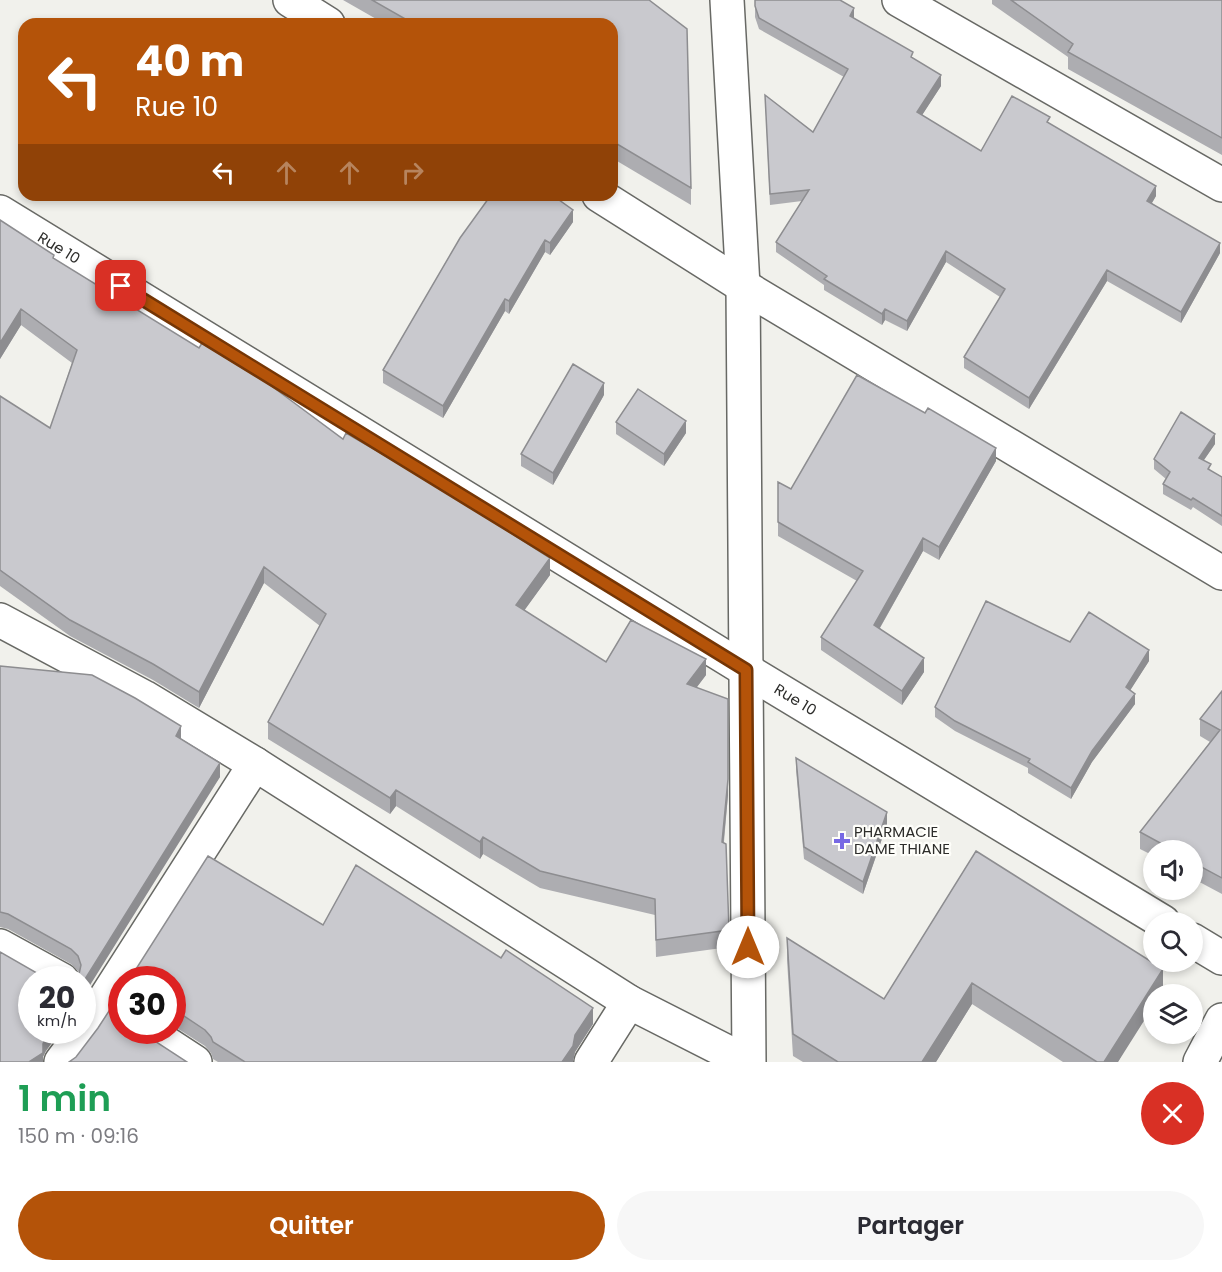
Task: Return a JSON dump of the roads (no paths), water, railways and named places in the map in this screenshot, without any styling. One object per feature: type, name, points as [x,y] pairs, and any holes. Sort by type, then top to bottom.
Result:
[{"type":"street","points":[[290,0],[318,18]]},
{"type":"street","points":[[0,620],[144,697],[255,764],[629,1002],[748,1062],[743,286],[728,0]]},
{"type":"street","points":[[899,0],[1222,186]]},
{"type":"street","points":[[608,201],[743,286],[1222,573]]},
{"type":"street","name":"Rue 10","points":[[0,212],[746,670],[1146,912]]},
{"type":"street","points":[[61,1062],[102,1003],[255,764]]},
{"type":"street","points":[[0,946],[36,966]]},
{"type":"street","points":[[1203,947],[1222,958]]},
{"type":"street","points":[[591,1062],[629,1002]]},
{"type":"street","points":[[1200,1062],[1222,1020]]},
{"type":"street","points":[[167,1044],[195,1062]]},
{"type":"place","name":"PHARMACIE DAME THIANE","points":[[842,841]]}]
